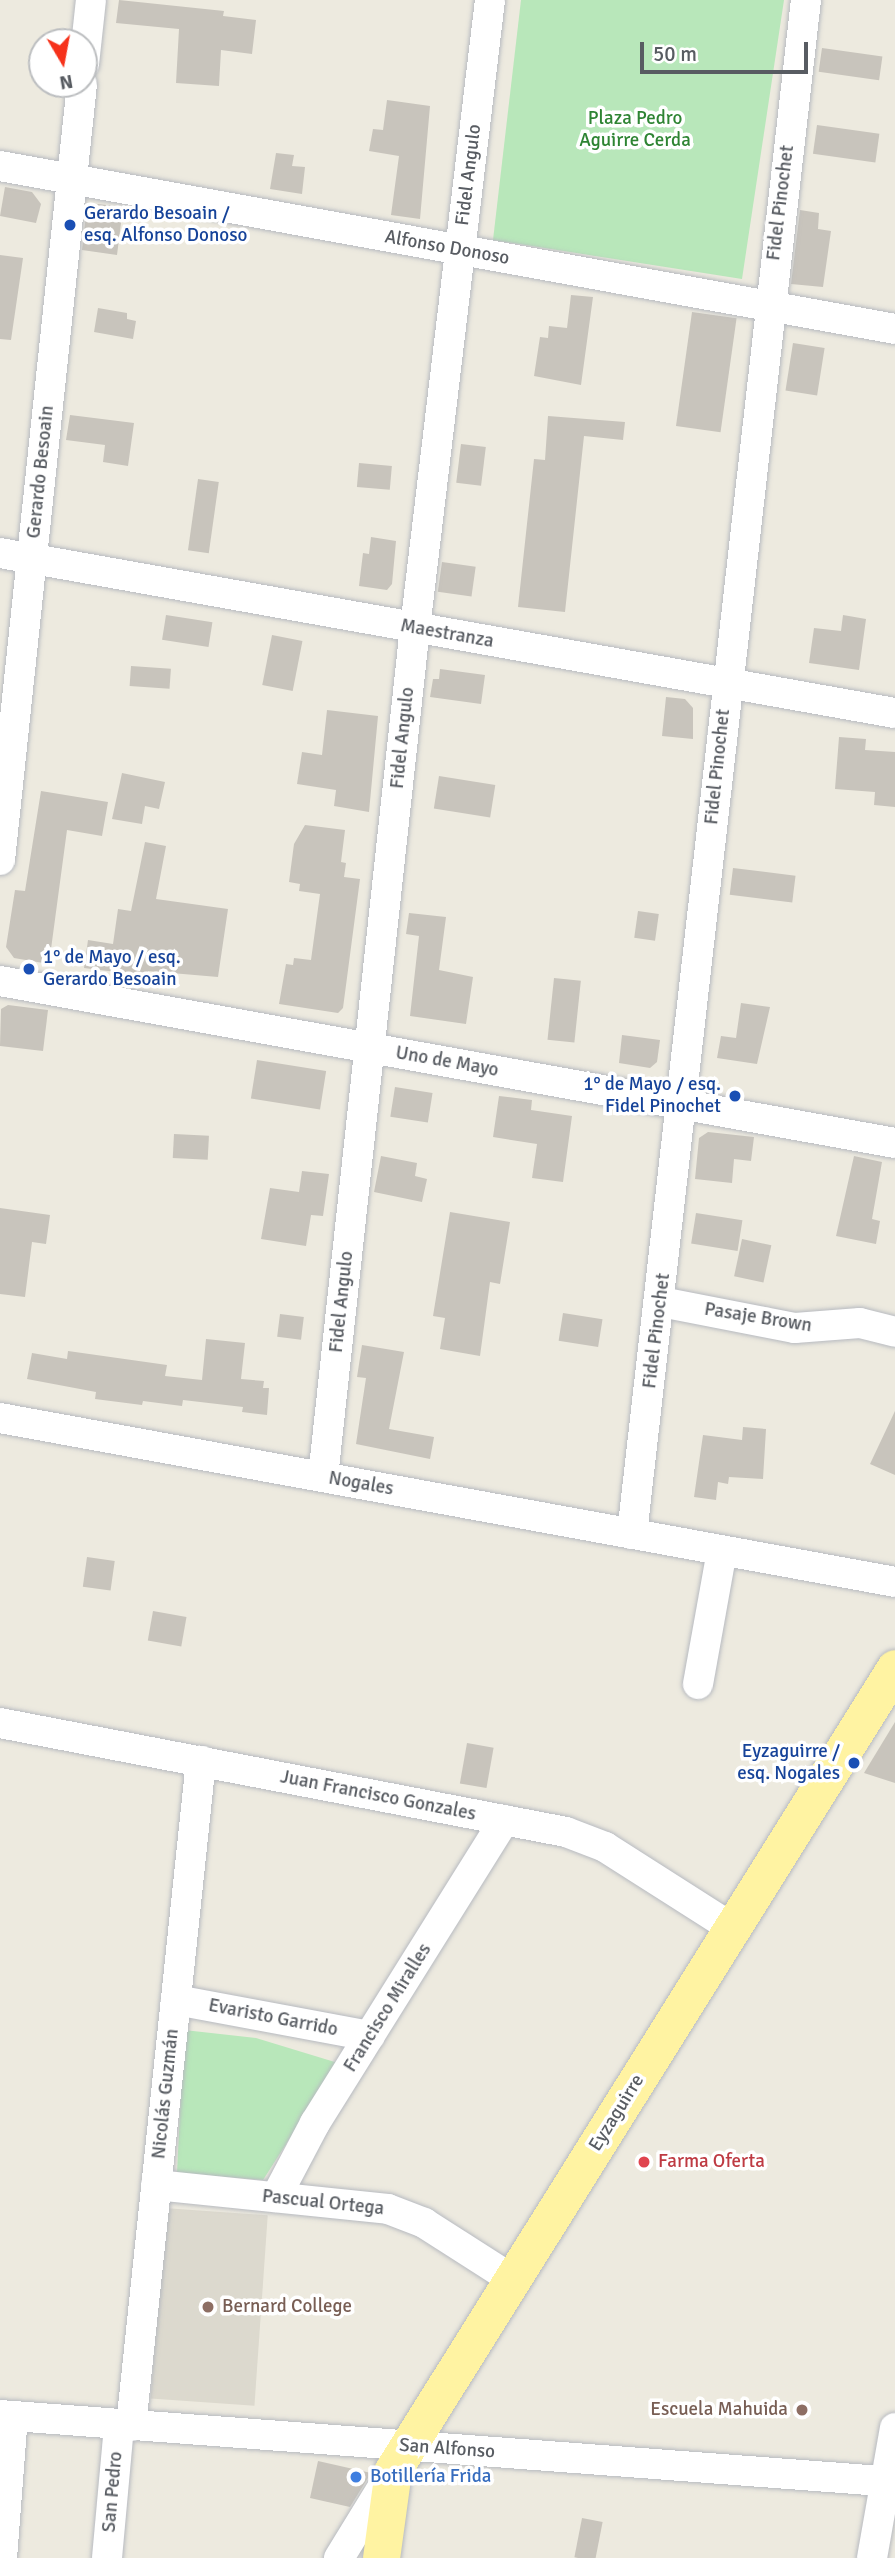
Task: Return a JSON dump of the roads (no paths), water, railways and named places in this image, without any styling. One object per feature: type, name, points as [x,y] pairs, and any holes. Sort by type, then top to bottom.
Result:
[{"type":"main road","name":"Eyzaguirre","points":[[401,2458],[895,1668]]},
{"type":"main road","points":[[381,2558],[401,2458]]},
{"type":"street","points":[[88,28],[91,0]]},
{"type":"street","name":"Fidel Angulo","points":[[323,1477],[415,628],[490,0]]},
{"type":"street","name":"Fidel Pinochet","points":[[632,1534],[661,1302],[768,306],[806,0]]},
{"type":"street","name":"Gerardo Besoain","points":[[0,860],[81,98]]},
{"type":"street","name":"Alfonso Donoso","points":[[0,166],[895,329]]},
{"type":"street","name":"Maestranza","points":[[0,553],[895,713]]},
{"type":"street","name":"Uno de Mayo","points":[[0,981],[895,1143]]},
{"type":"street","name":"Pasaje Brown","points":[[661,1302],[795,1328],[860,1323],[895,1332]]},
{"type":"street","name":"Nogales","points":[[0,1418],[895,1582]]},
{"type":"street","points":[[698,1684],[722,1550]]},
{"type":"street","name":"Juan Francisco Gonzales","points":[[0,1723],[504,1820],[592,1840],[732,1928]]},
{"type":"street","name":"Nicolás Guzmán","points":[[125,2426],[156,2185],[201,1761]]},
{"type":"street","name":"Francisco Miralles","points":[[276,2197],[302,2146],[504,1820]]},
{"type":"street","name":"Evaristo Garrido","points":[[176,2000],[370,2036]]},
{"type":"street","name":"Pascual Ortega","points":[[156,2185],[403,2213],[513,2280]]},
{"type":"street","points":[[2,2558],[7,2416]]},
{"type":"street","name":"San Alfonso","points":[[7,2416],[125,2426],[401,2458],[890,2482]]},
{"type":"street","name":"San Pedro","points":[[107,2558],[125,2426]]},
{"type":"street","points":[[872,2558],[890,2482],[895,2428]]},
{"type":"street","name":"Eyzaguirre","points":[[339,2558],[401,2458]]},
{"type":"place","name":"Gerardo Besoain / esq. Alfonso Donoso","points":[[70,225]]},
{"type":"place","name":"1° de Mayo / esq. Gerardo Besoain","points":[[29,969]]},
{"type":"place","name":"1° de Mayo / esq. Fidel Pinochet","points":[[735,1096]]},
{"type":"place","name":"Eyzaguirre / esq. Nogales","points":[[854,1763]]},
{"type":"place","name":"Farma Oferta","points":[[644,2162]]},
{"type":"place","name":"Bernard College","points":[[208,2307]]},
{"type":"place","name":"Escuela Mahuida","points":[[802,2410]]},
{"type":"place","name":"Botillería Frida","points":[[356,2477]]},
{"type":"park label","name":"Plaza Pedro Aguirre Cerda","points":[[635,130]]}]
